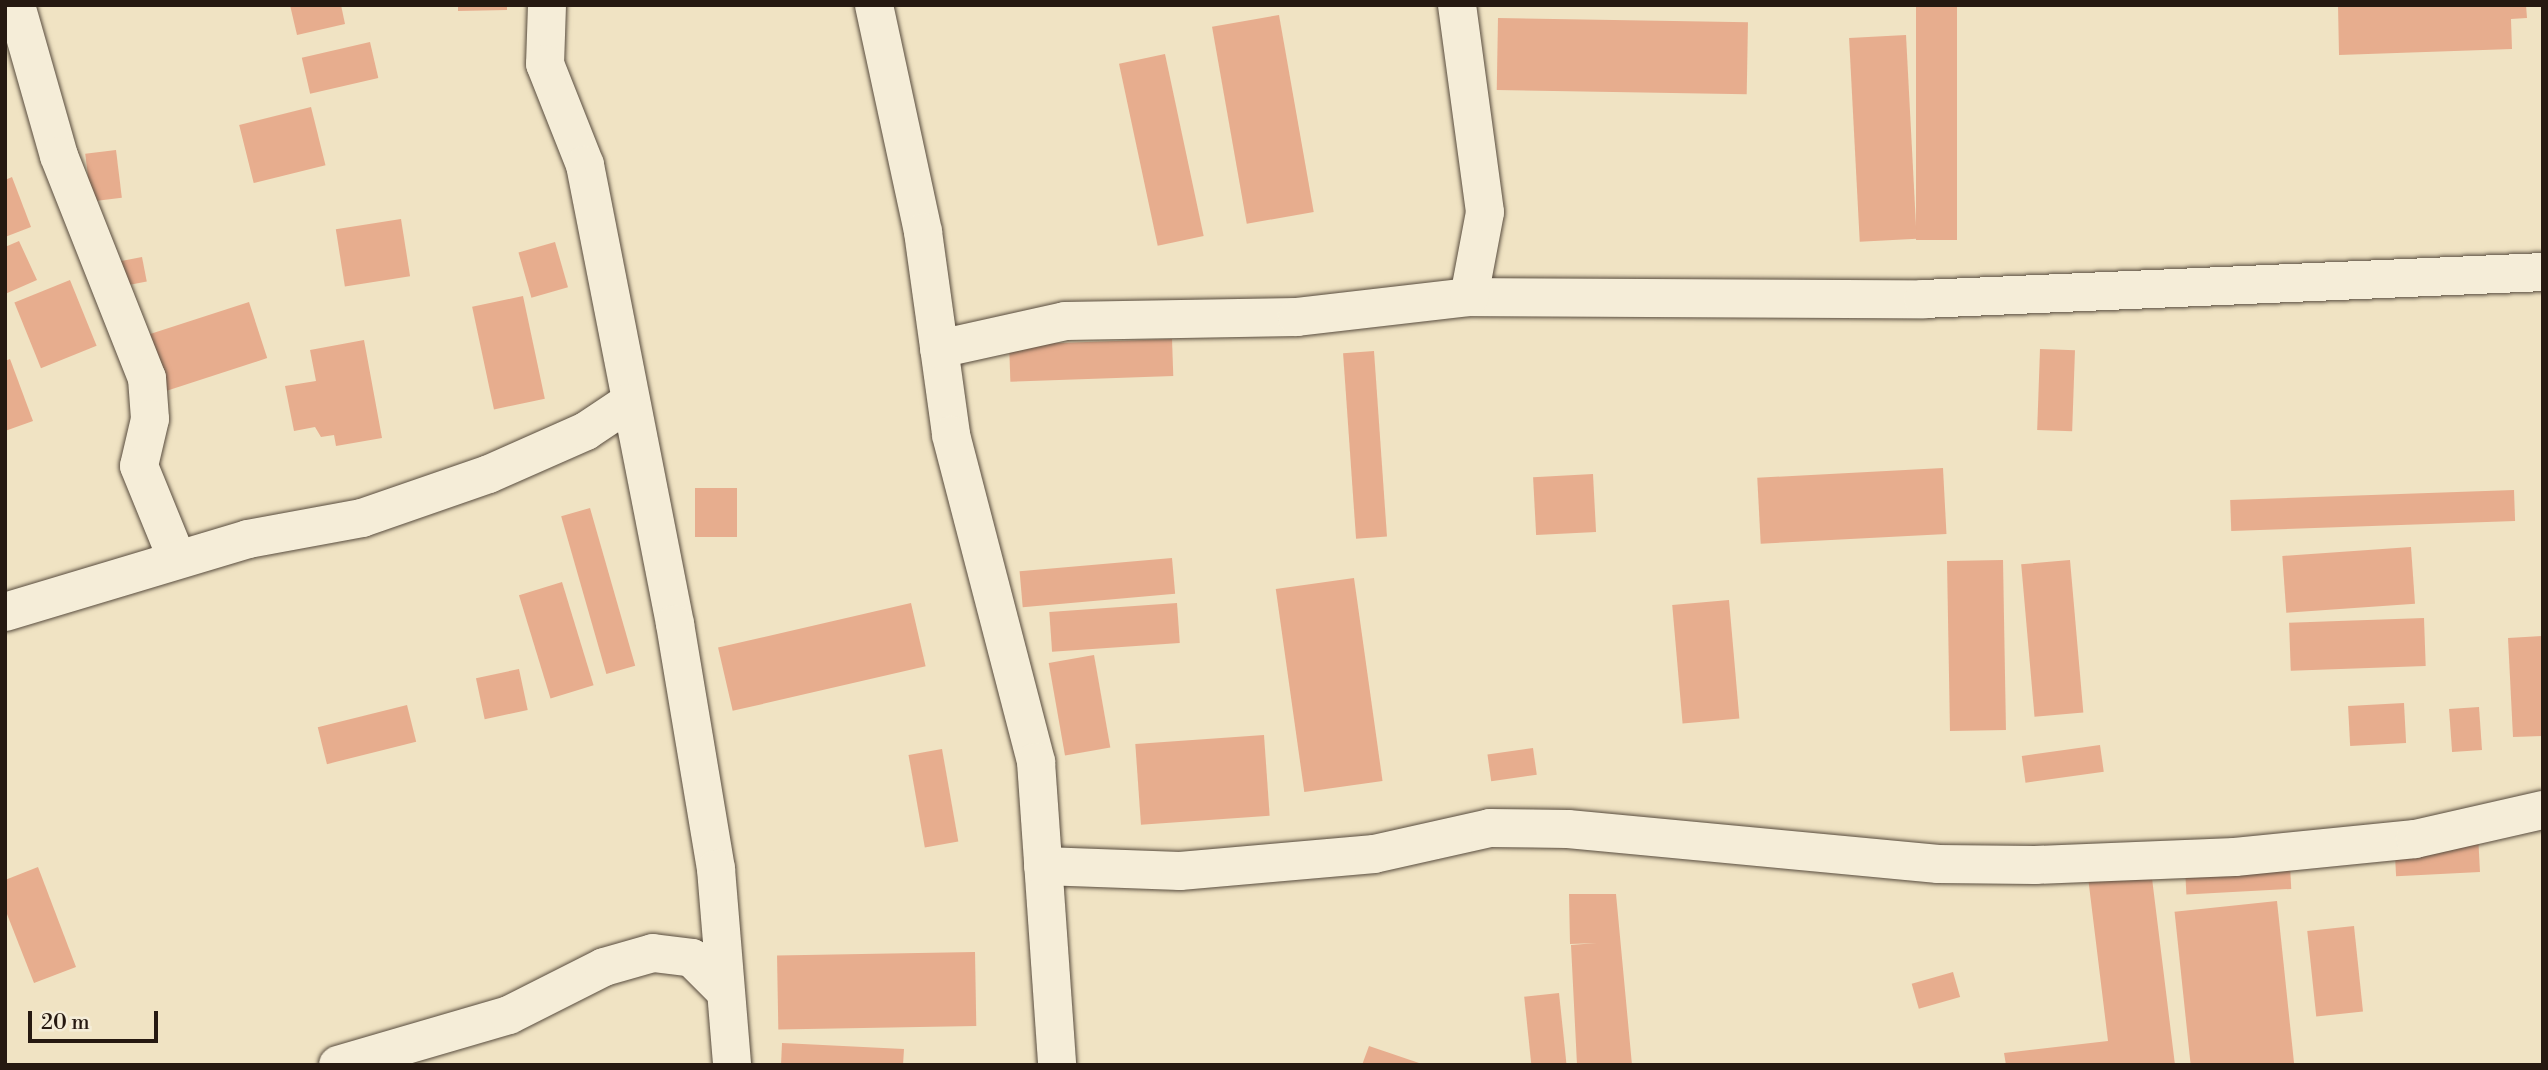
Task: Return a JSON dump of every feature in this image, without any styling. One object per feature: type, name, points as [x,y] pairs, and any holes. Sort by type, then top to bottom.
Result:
[{"type":"street","points":[[16,5],[59,156],[147,378],[150,419],[139,466],[177,559]]},
{"type":"street","points":[[547,5],[545,64],[585,165],[716,869],[732,1065]]},
{"type":"street","points":[[874,5],[923,232],[939,349],[973,531],[1036,762],[1057,1065]]},
{"type":"street","points":[[1457,5],[1485,212],[1469,297]]},
{"type":"street","points":[[939,349],[1065,321],[1297,317],[1469,297],[1923,299],[2543,272]]},
{"type":"street","points":[[5,612],[177,559],[375,514],[489,474],[586,431],[628,403]]},
{"type":"street","points":[[1043,866],[1180,871],[1374,854],[1490,828],[1568,829],[1938,864],[2035,865],[2235,856],[2415,839],[2543,810]]},
{"type":"street","points":[[338,1065],[509,1015],[604,967],[653,953],[692,958],[725,991]]},
{"type":"building","points":[[290,5],[341,5],[345,24],[297,35]]},
{"type":"building","points":[[458,5],[507,5],[507,10],[458,11]]},
{"type":"building","points":[[1916,5],[1957,5],[1957,240],[1916,240]]},
{"type":"building","points":[[2338,5],[2526,5],[2527,18],[2511,19],[2512,49],[2339,55]]},
{"type":"building","points":[[1279,15],[1314,212],[1247,224],[1212,27]]},
{"type":"building","points":[[1498,18],[1748,22],[1747,94],[1497,90]]},
{"type":"building","points":[[1906,35],[1917,239],[1860,242],[1849,38]]},
{"type":"building","points":[[370,42],[378,78],[310,94],[302,58]]},
{"type":"building","points":[[1165,54],[1204,236],[1158,246],[1119,64]]},
{"type":"building","points":[[311,107],[326,165],[254,183],[239,125]]},
{"type":"building","points":[[116,150],[122,198],[91,201],[85,154]]},
{"type":"building","points":[[12,177],[31,227],[5,237],[5,180]]},
{"type":"building","points":[[401,219],[410,276],[345,287],[336,229]]},
{"type":"building","points":[[19,241],[37,280],[5,294],[5,247]]},
{"type":"building","points":[[555,242],[568,287],[531,298],[518,252]]},
{"type":"building","points":[[142,257],[147,282],[122,286],[117,262]]},
{"type":"building","points":[[70,280],[97,346],[41,368],[14,302]]},
{"type":"building","points":[[523,296],[545,399],[494,410],[472,307]]},
{"type":"building","points":[[249,302],[267,358],[165,391],[146,335]]},
{"type":"building","points":[[1172,339],[1173,376],[1010,382],[1009,345]]},
{"type":"building","points":[[364,340],[382,438],[336,446],[334,435],[321,437],[315,427],[294,431],[285,386],[316,381],[310,350]]},
{"type":"building","points":[[2040,349],[2075,350],[2072,431],[2037,430]]},
{"type":"building","points":[[1374,351],[1387,537],[1356,539],[1343,353]]},
{"type":"building","points":[[10,359],[33,421],[5,431],[5,361]]},
{"type":"building","points":[[1943,468],[1946,534],[1761,544],[1757,478]]},
{"type":"building","points":[[1593,474],[1596,532],[1536,535],[1533,477]]},
{"type":"building","points":[[695,488],[737,488],[737,537],[695,537]]},
{"type":"building","points":[[2514,490],[2515,521],[2231,531],[2230,500]]},
{"type":"building","points":[[590,508],[635,666],[606,674],[561,516]]},
{"type":"building","points":[[2411,547],[2415,604],[2286,613],[2282,556]]},
{"type":"building","points":[[1172,558],[1175,594],[1023,607],[1020,571]]},
{"type":"building","points":[[2003,560],[2006,730],[1950,731],[1947,561]]},
{"type":"building","points":[[2070,560],[2083,712],[2035,717],[2021,564]]},
{"type":"building","points":[[1354,578],[1383,781],[1304,792],[1276,589]]},
{"type":"building","points":[[562,582],[594,685],[551,698],[519,595]]},
{"type":"building","points":[[1729,600],[1739,719],[1683,724],[1672,605]]},
{"type":"building","points":[[911,603],[926,666],[733,711],[718,648]]},
{"type":"building","points":[[1177,603],[1180,643],[1052,652],[1049,612]]},
{"type":"building","points":[[2424,618],[2426,666],[2291,671],[2289,623]]},
{"type":"building","points":[[2543,636],[2543,736],[2513,737],[2508,638]]},
{"type":"building","points":[[1094,655],[1110,748],[1065,756],[1049,663]]},
{"type":"building","points":[[519,669],[528,710],[485,719],[476,678]]},
{"type":"building","points":[[2404,703],[2406,743],[2350,746],[2348,706]]},
{"type":"building","points":[[407,705],[416,742],[327,764],[318,727]]},
{"type":"building","points":[[2479,707],[2482,750],[2452,752],[2449,709]]},
{"type":"building","points":[[1264,735],[1270,816],[1141,825],[1135,744]]},
{"type":"building","points":[[2100,745],[2104,772],[2026,783],[2022,756]]},
{"type":"building","points":[[1533,748],[1537,775],[1491,781],[1487,754]]},
{"type":"building","points":[[942,749],[958,842],[925,847],[909,755]]},
{"type":"building","points":[[2478,834],[2480,872],[2396,876],[2394,838]]},
{"type":"building","points":[[2289,846],[2291,889],[2186,894],[2184,851]]},
{"type":"building","points":[[2150,862],[2175,1065],[2006,1065],[2004,1053],[2108,1041],[2087,869]]},
{"type":"building","points":[[38,867],[76,967],[34,983],[5,909],[5,880]]},
{"type":"building","points":[[1569,894],[1616,894],[1632,1065],[1577,1065],[1571,945],[1597,943],[1570,944]]},
{"type":"building","points":[[2277,901],[2294,1065],[2191,1065],[2175,912]]},
{"type":"building","points":[[2354,926],[2363,1012],[2316,1016],[2307,931]]},
{"type":"building","points":[[975,952],[976,1026],[778,1029],[777,955]]},
{"type":"building","points":[[1953,972],[1960,997],[1919,1009],[1912,984]]},
{"type":"building","points":[[1559,993],[1567,1065],[1531,1065],[1524,997]]},
{"type":"building","points":[[782,1043],[904,1049],[903,1065],[781,1065]]},
{"type":"building","points":[[1369,1046],[1422,1064],[1422,1065],[1362,1065]]}]
